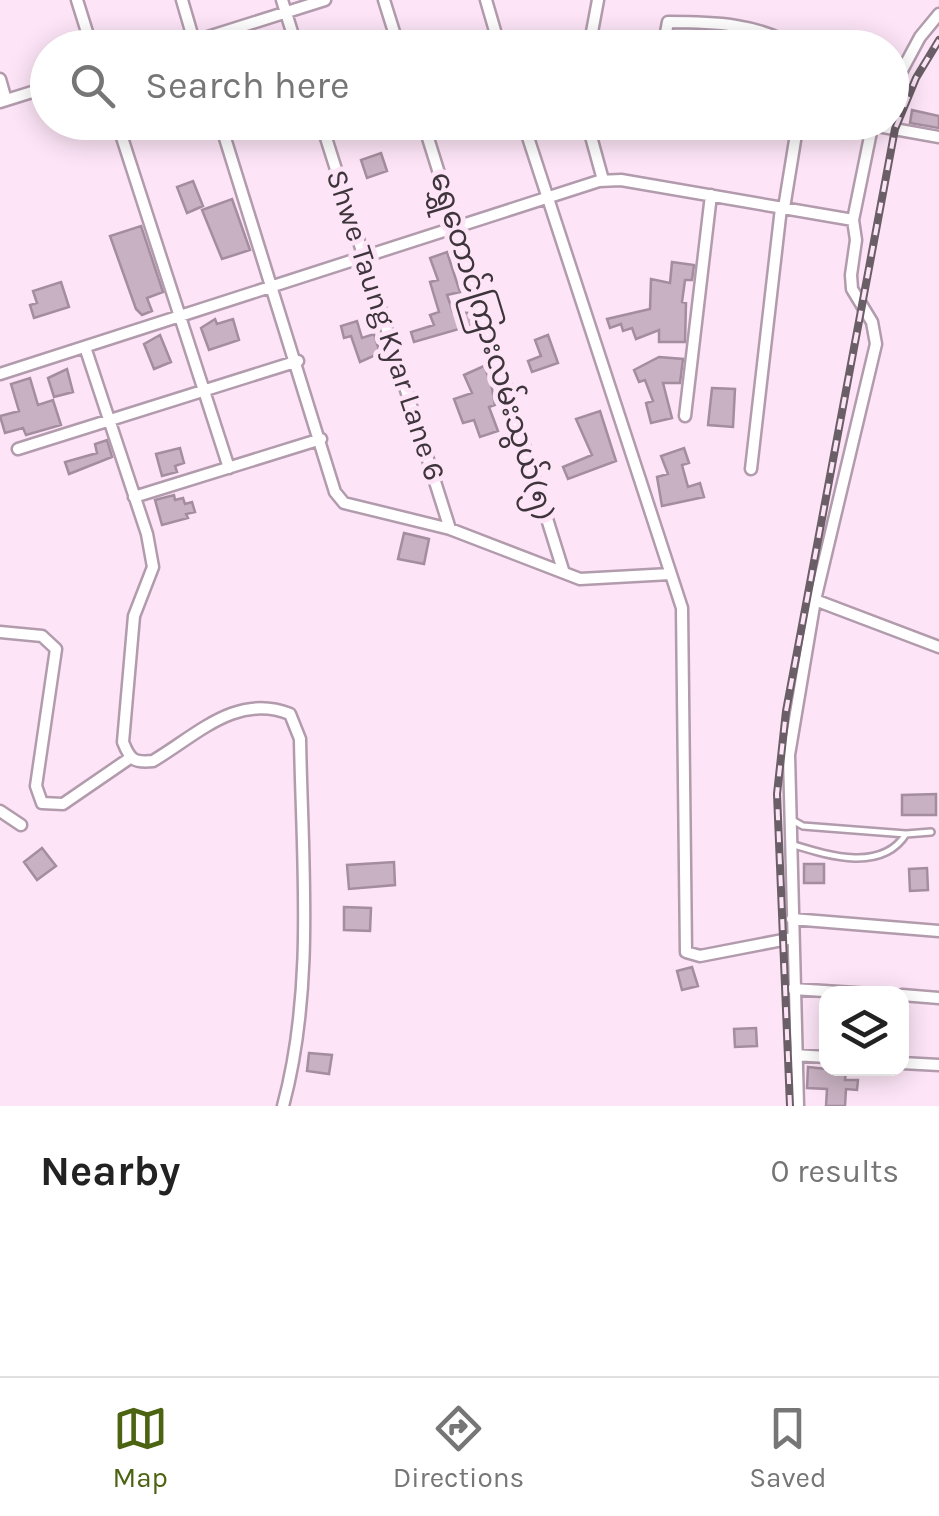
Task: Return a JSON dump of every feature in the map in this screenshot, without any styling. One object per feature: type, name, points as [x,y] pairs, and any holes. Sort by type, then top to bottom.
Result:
[{"type":"street","points":[[77,0],[86,30]]},
{"type":"street","points":[[182,0],[191,30]]},
{"type":"street","points":[[282,0],[292,30]]},
{"type":"street","points":[[235,30],[325,0]]},
{"type":"street","points":[[384,0],[393,30]]},
{"type":"street","points":[[486,0],[495,30]]},
{"type":"street","points":[[592,30],[598,0]]},
{"type":"street","points":[[909,57],[939,14]]},
{"type":"street","points":[[666,30],[668,22],[760,30]]},
{"type":"street","points":[[733,26],[733,30]]},
{"type":"street","points":[[0,79],[3,101],[30,93]]},
{"type":"street","points":[[909,131],[939,136]]},
{"type":"street","points":[[122,140],[228,468]]},
{"type":"street","points":[[226,140],[298,361],[335,492],[344,502],[450,528],[580,578],[670,574]]},
{"type":"street","name":"Shwe Taung Kyar Lane 6","points":[[327,140],[450,528]]},
{"type":"street","name":"ရွှေတောင်ကြားလမ်းသွယ်(၅)","points":[[429,140],[563,570]]},
{"type":"street","points":[[528,140],[682,608],[686,952],[700,956],[793,938]]},
{"type":"street","points":[[592,140],[603,180]]},
{"type":"street","points":[[751,470],[782,208],[795,140]]},
{"type":"street","points":[[798,1106],[788,755],[815,600],[876,344],[872,322],[852,289],[853,220],[869,140]]},
{"type":"street","points":[[0,374],[603,180],[853,220]]},
{"type":"street","points":[[685,416],[710,196]]},
{"type":"street","points":[[85,347],[153,567],[134,616],[124,742],[130,758]]},
{"type":"street","points":[[18,449],[298,361]]},
{"type":"street","points":[[134,497],[321,440]]},
{"type":"street","points":[[815,600],[939,647]]},
{"type":"street","points":[[0,632],[42,636],[56,649],[36,786],[42,803],[63,804],[130,758],[153,761],[244,706],[268,706],[290,714],[300,739],[303,954],[294,1064],[283,1106]]},
{"type":"street","points":[[0,810],[21,826]]},
{"type":"street","points":[[792,919],[939,931]]},
{"type":"street","points":[[793,989],[819,991]]},
{"type":"street","points":[[909,996],[939,998]]},
{"type":"street","points":[[796,1055],[819,1057]]},
{"type":"street","points":[[909,1063],[939,1065]]},
{"type":"lane","points":[[792,819],[802,826],[906,834],[931,832]]},
{"type":"lane","points":[[791,844],[820,853],[868,858],[896,848],[906,834]]},
{"type":"building","points":[[912,110],[939,116],[939,128],[910,123]]},
{"type":"building","points":[[381,153],[387,171],[367,178],[361,160]]},
{"type":"building","points":[[193,181],[203,206],[187,213],[177,187]]},
{"type":"building","points":[[232,199],[250,250],[222,259],[202,210]]},
{"type":"building","points":[[141,226],[163,292],[147,298],[152,311],[142,315],[136,309],[110,236]]},
{"type":"building","points":[[447,252],[460,292],[447,295],[453,312],[469,313],[473,325],[414,342],[411,332],[434,325],[430,315],[439,312],[430,282],[438,280],[430,258]]},
{"type":"building","points":[[672,262],[694,265],[692,280],[685,280],[682,302],[686,303],[685,342],[659,342],[659,330],[636,339],[632,328],[623,331],[621,324],[610,328],[607,319],[650,309],[651,279],[670,283]]},
{"type":"building","points":[[61,282],[69,307],[34,318],[30,305],[37,303],[33,291]]},
{"type":"building","points":[[215,319],[217,324],[233,319],[239,340],[209,350],[201,328]]},
{"type":"building","points":[[357,321],[362,338],[374,334],[380,353],[360,362],[351,336],[344,338],[341,326]]},
{"type":"building","points":[[160,335],[171,362],[154,369],[144,344]]},
{"type":"building","points":[[548,335],[558,363],[532,372],[528,361],[541,356],[535,340]]},
{"type":"building","points":[[659,357],[683,359],[680,383],[663,383],[672,418],[651,423],[646,403],[653,401],[645,380],[639,382],[634,370]]},
{"type":"building","points":[[484,366],[495,405],[489,407],[498,431],[480,437],[474,420],[463,423],[454,399],[472,393],[464,375]]},
{"type":"building","points":[[67,369],[73,392],[54,397],[48,378]]},
{"type":"building","points":[[30,378],[38,405],[53,400],[61,425],[26,435],[23,428],[5,433],[0,416],[19,411],[11,384]]},
{"type":"building","points":[[712,388],[735,389],[733,427],[708,425]]},
{"type":"building","points":[[600,411],[616,461],[568,479],[563,467],[592,455],[576,419]]},
{"type":"building","points":[[107,440],[112,457],[69,474],[65,462],[97,453],[95,444]]},
{"type":"building","points":[[180,448],[184,463],[175,466],[177,472],[162,476],[156,454]]},
{"type":"building","points":[[684,448],[689,463],[682,465],[688,487],[700,483],[704,497],[662,506],[657,477],[668,474],[661,456]]},
{"type":"building","points":[[174,495],[175,500],[183,498],[185,504],[192,502],[195,512],[186,514],[188,518],[162,525],[155,500]]},
{"type":"building","points":[[404,533],[429,539],[424,564],[398,559]]},
{"type":"building","points":[[936,794],[936,815],[902,815],[902,795]]},
{"type":"building","points":[[42,848],[56,866],[37,880],[24,862]]},
{"type":"building","points":[[394,862],[395,885],[349,889],[347,865]]},
{"type":"building","points":[[804,864],[824,864],[824,883],[804,883]]},
{"type":"building","points":[[927,868],[928,890],[910,891],[909,869]]},
{"type":"building","points":[[344,907],[371,908],[370,931],[344,930]]},
{"type":"building","points":[[692,967],[698,986],[682,990],[677,971]]},
{"type":"building","points":[[756,1028],[757,1046],[735,1047],[734,1029]]},
{"type":"building","points":[[309,1053],[332,1055],[329,1074],[307,1071]]},
{"type":"building","points":[[808,1067],[819,1068],[819,1076],[858,1080],[857,1090],[846,1089],[845,1106],[826,1106],[827,1089],[807,1088]]},
{"type":"railway","points":[[909,95],[939,40]]},
{"type":"railway","points":[[790,1106],[777,794],[786,711],[893,140]]}]
